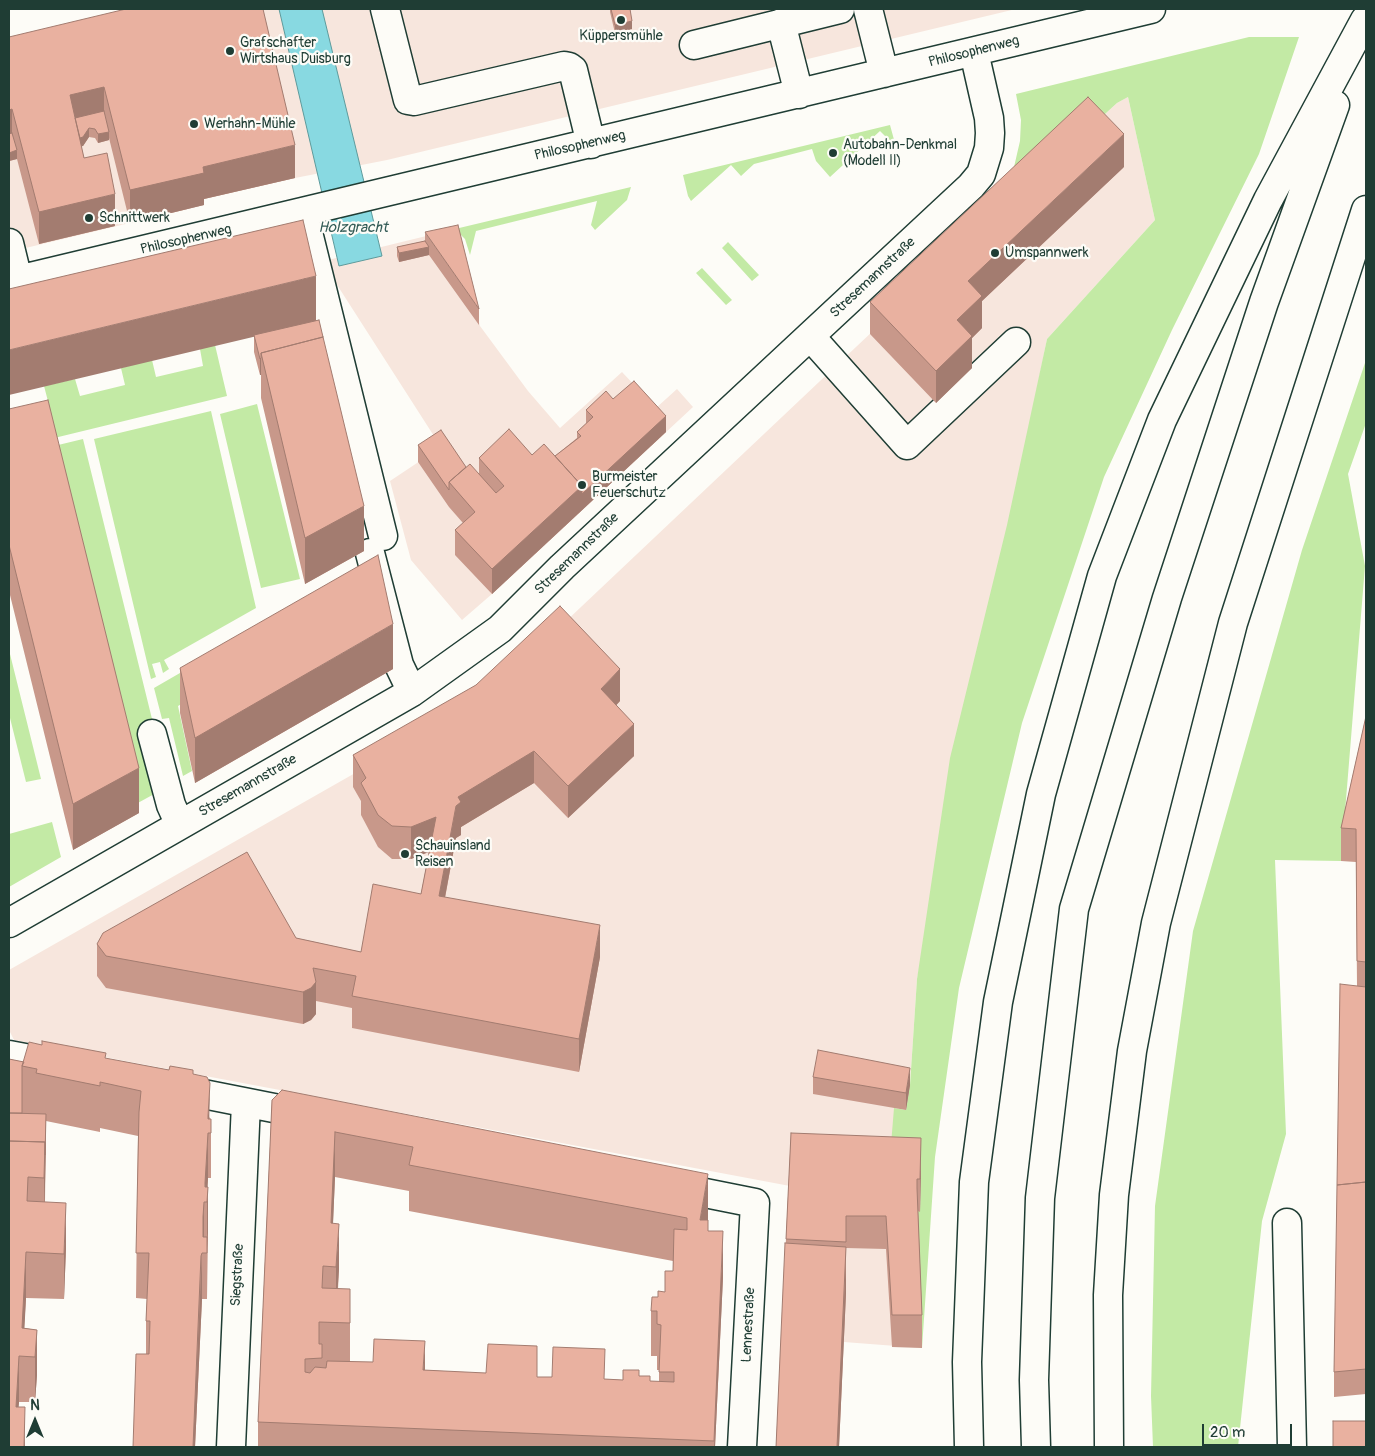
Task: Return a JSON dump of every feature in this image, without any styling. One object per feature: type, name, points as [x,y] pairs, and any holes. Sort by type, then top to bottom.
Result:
[{"type":"main road","points":[[385,9],[408,100],[414,101],[564,66],[569,67],[573,70],[591,144]]},
{"type":"main road","points":[[694,45],[840,9]]},
{"type":"main road","points":[[868,9],[884,73]]},
{"type":"main road","name":"Philosophenweg","points":[[13,281],[1151,9]]},
{"type":"main road","points":[[969,1447],[967,1362],[974,1182],[998,1002],[1041,794],[1096,595],[1162,420],[1268,200],[1366,19]]},
{"type":"main road","points":[[1036,1447],[1034,1380],[1040,1198],[1074,909],[1167,598],[1264,302],[1366,19]]},
{"type":"main road","points":[[781,23],[800,94]]},
{"type":"main road","name":"Stresemannstraße","points":[[9,923],[73,872],[180,825],[412,692],[500,629],[562,567],[971,186],[981,174],[989,148],[990,133],[989,118],[974,52]]},
{"type":"main road","points":[[1109,1447],[1108,1295],[1114,1195],[1132,1051],[1156,923],[1233,623],[1366,210]]},
{"type":"main road","points":[[309,211],[330,347],[377,544],[398,665],[412,692]]},
{"type":"main road","points":[[9,243],[13,281]]},
{"type":"main road","points":[[810,336],[907,444],[1016,342]]},
{"type":"main road","points":[[152,734],[170,805],[180,825]]},
{"type":"main road","points":[[9,1055],[85,1070]]},
{"type":"main road","points":[[151,1084],[334,1120]]},
{"type":"main road","name":"Siegstraße","points":[[231,1447],[246,1103]]},
{"type":"main road","name":"Lennestraße","points":[[648,1182],[755,1203],[742,1447]]},
{"type":"main road","points":[[1287,1223],[1292,1447]]},
{"type":"shaded area","points":[[261,9],[1016,9],[387,160],[203,199],[188,209],[9,252],[9,70]]},
{"type":"shaded area","points":[[1128,97],[1155,220],[1047,339],[917,979],[910,1085],[906,1110],[894,1108],[921,1171],[920,1212],[918,1211],[917,1221],[922,1348],[844,1342],[790,1186],[14,1040],[9,1030],[9,970],[443,723],[508,676],[1021,191],[1117,103]]},
{"type":"shaded area","points":[[455,229],[480,326],[528,391],[560,428],[622,372],[656,408],[677,389],[693,407],[462,620],[411,560],[390,481],[441,447],[332,277],[328,260]]},
{"type":"green space","points":[[1249,37],[1299,37],[1259,154],[1172,330],[1104,477],[1022,723],[959,988],[935,1157],[922,1348],[917,1211],[920,1211],[921,1171],[889,1169],[894,1108],[906,1110],[910,1085],[917,979],[950,758],[1007,525],[1047,339],[1155,220],[1128,97],[1117,103],[1021,191],[1011,180],[1020,141],[1021,120],[1016,94]]},
{"type":"green space","points":[[890,125],[896,147],[880,131],[830,177],[816,161],[812,149],[754,164],[741,176],[731,165],[691,201],[688,196],[683,175]]},
{"type":"green space","points":[[631,187],[627,200],[595,230],[591,225],[597,201],[476,231],[470,255],[465,239],[455,229]]},
{"type":"green space","points":[[728,242],[759,275],[752,281],[722,248]]},
{"type":"green space","points":[[702,268],[732,300],[726,305],[696,273]]},
{"type":"green space","points":[[215,345],[227,396],[9,449],[9,414],[49,405],[44,386],[75,379],[80,396],[125,385],[121,368],[152,360],[156,377],[203,366],[200,349]]},
{"type":"green space","points":[[1366,360],[1366,423],[1348,474],[1365,566],[1341,861],[1275,860],[1286,1134],[1262,1221],[1238,1447],[1153,1447],[1151,1396],[1155,1206],[1193,931],[1302,550]]},
{"type":"green space","points":[[257,404],[300,579],[261,588],[220,414]]},
{"type":"green space","points":[[211,411],[256,608],[164,660],[169,669],[163,673],[160,662],[152,664],[156,677],[151,679],[94,439]]},
{"type":"green space","points":[[83,439],[153,723],[138,727],[156,793],[136,804],[54,446]]},
{"type":"green space","points":[[9,650],[41,779],[26,782],[9,714]]},
{"type":"green space","points":[[199,662],[212,687],[178,706],[192,771],[183,776],[169,718],[162,719],[154,688]]},
{"type":"green space","points":[[52,822],[61,857],[9,887],[9,834]]},
{"type":"water","name":"Holzgracht","points":[[279,9],[322,9],[382,256],[339,266]]},
{"type":"building","name":"Werhahn-Mühle","points":[[126,9],[263,9],[295,145],[203,167],[204,173],[130,190],[104,87],[70,95],[84,158],[107,153],[115,194],[39,212],[12,109],[9,110],[9,37]]},
{"type":"building","points":[[611,9],[630,9],[632,21],[615,25]]},
{"type":"building","points":[[1088,97],[1124,134],[968,281],[982,296],[957,320],[972,336],[936,371],[870,302]]},
{"type":"building","points":[[104,111],[109,132],[98,134],[95,129],[89,128],[83,137],[80,138],[75,118]]},
{"type":"building","points":[[12,133],[17,150],[9,153],[9,134]]},
{"type":"building","points":[[303,220],[316,276],[9,350],[9,289]]},
{"type":"building","points":[[458,225],[479,309],[425,232]]},
{"type":"building","points":[[425,241],[429,247],[399,253],[397,247]]},
{"type":"building","points":[[319,320],[323,337],[261,353],[260,359],[254,335]]},
{"type":"building","points":[[323,337],[364,506],[305,538],[261,353]]},
{"type":"building","points":[[634,381],[666,416],[582,494],[582,486],[555,456],[581,436],[577,432],[593,417],[586,410],[606,391],[613,399]]},
{"type":"building","points":[[48,400],[139,768],[73,804],[9,545],[9,409]]},
{"type":"building","points":[[509,429],[532,455],[544,444],[582,486],[492,569],[455,530],[475,512],[449,482],[470,464],[496,493],[504,486],[479,458]]},
{"type":"building","points":[[441,430],[466,467],[449,482],[449,490],[418,445]]},
{"type":"building","points":[[378,555],[393,624],[195,738],[180,668]]},
{"type":"building","name":"Schauinsland Reisen","points":[[560,606],[620,669],[601,689],[634,724],[568,786],[534,751],[458,797],[461,802],[456,806],[439,896],[600,925],[579,1039],[352,996],[356,976],[313,968],[316,982],[311,988],[303,992],[106,956],[97,944],[103,933],[247,852],[296,938],[361,952],[373,884],[421,894],[436,817],[411,827],[392,826],[378,815],[361,783],[366,778],[353,755],[476,685]]},
{"type":"building","points":[[1366,716],[1366,962],[1357,961],[1356,829],[1341,828]]},
{"type":"building","points":[[1340,984],[1366,987],[1366,1182],[1337,1185]]},
{"type":"building","points":[[42,1041],[106,1053],[105,1058],[169,1070],[170,1066],[193,1070],[193,1074],[207,1077],[210,1083],[208,1119],[211,1119],[211,1133],[208,1133],[205,1187],[208,1187],[203,1217],[203,1237],[207,1237],[207,1253],[202,1253],[201,1256],[193,1447],[133,1447],[136,1354],[149,1354],[150,1321],[146,1321],[149,1253],[136,1253],[141,1091],[100,1082],[100,1086],[36,1073],[37,1069],[22,1066],[29,1042],[42,1045]]},
{"type":"building","points":[[818,1050],[910,1068],[906,1093],[813,1077]]},
{"type":"building","points":[[9,1059],[24,1062],[22,1066],[22,1113],[9,1113]]},
{"type":"building","points":[[282,1090],[708,1174],[700,1220],[708,1220],[708,1231],[723,1231],[714,1441],[258,1422],[272,1100]],"holes":[[[335,1132],[413,1147],[409,1165],[687,1218],[687,1230],[674,1229],[673,1271],[665,1271],[665,1292],[658,1291],[658,1297],[652,1297],[651,1311],[657,1311],[657,1324],[661,1325],[659,1372],[674,1372],[674,1382],[650,1381],[650,1376],[639,1376],[639,1370],[623,1370],[623,1380],[604,1379],[605,1349],[553,1347],[552,1377],[537,1377],[537,1346],[488,1344],[486,1373],[423,1370],[425,1341],[374,1339],[373,1362],[327,1361],[326,1368],[315,1367],[310,1373],[305,1372],[305,1359],[322,1358],[322,1344],[319,1344],[319,1322],[350,1323],[350,1289],[322,1288],[323,1266],[336,1267],[339,1224],[331,1223]]]},
{"type":"building","points":[[9,1113],[46,1114],[45,1155],[45,1142],[9,1141]]},
{"type":"building","points":[[791,1133],[921,1138],[920,1179],[917,1179],[917,1188],[922,1315],[892,1315],[886,1216],[846,1216],[846,1242],[786,1239]]},
{"type":"building","points":[[9,1141],[45,1142],[44,1178],[28,1177],[27,1201],[66,1203],[64,1254],[26,1252],[22,1328],[37,1330],[35,1357],[19,1356],[16,1407],[25,1407],[24,1447],[9,1447]]},
{"type":"building","points":[[1366,1182],[1366,1369],[1334,1372],[1337,1185]]},
{"type":"building","points":[[785,1243],[846,1247],[837,1447],[776,1447]]},
{"type":"building","points":[[1333,1421],[1366,1421],[1366,1447],[1333,1447]]},
{"type":"place","name":"Küppersmühle","points":[[621,20]]},
{"type":"place","name":"Grafschafter Wirtshaus Duisburg","points":[[230,51]]},
{"type":"place","name":"Werhahn-Mühle","points":[[194,124]]},
{"type":"place","name":"Autobahn-Denkmal (Modell II)","points":[[833,153]]},
{"type":"place","name":"Schnittwerk","points":[[89,218]]},
{"type":"place","name":"Umspannwerk","points":[[995,253]]},
{"type":"place","name":"Burmeister Feuerschutz","points":[[582,485]]},
{"type":"place","name":"Schauinsland Reisen","points":[[405,854]]}]
